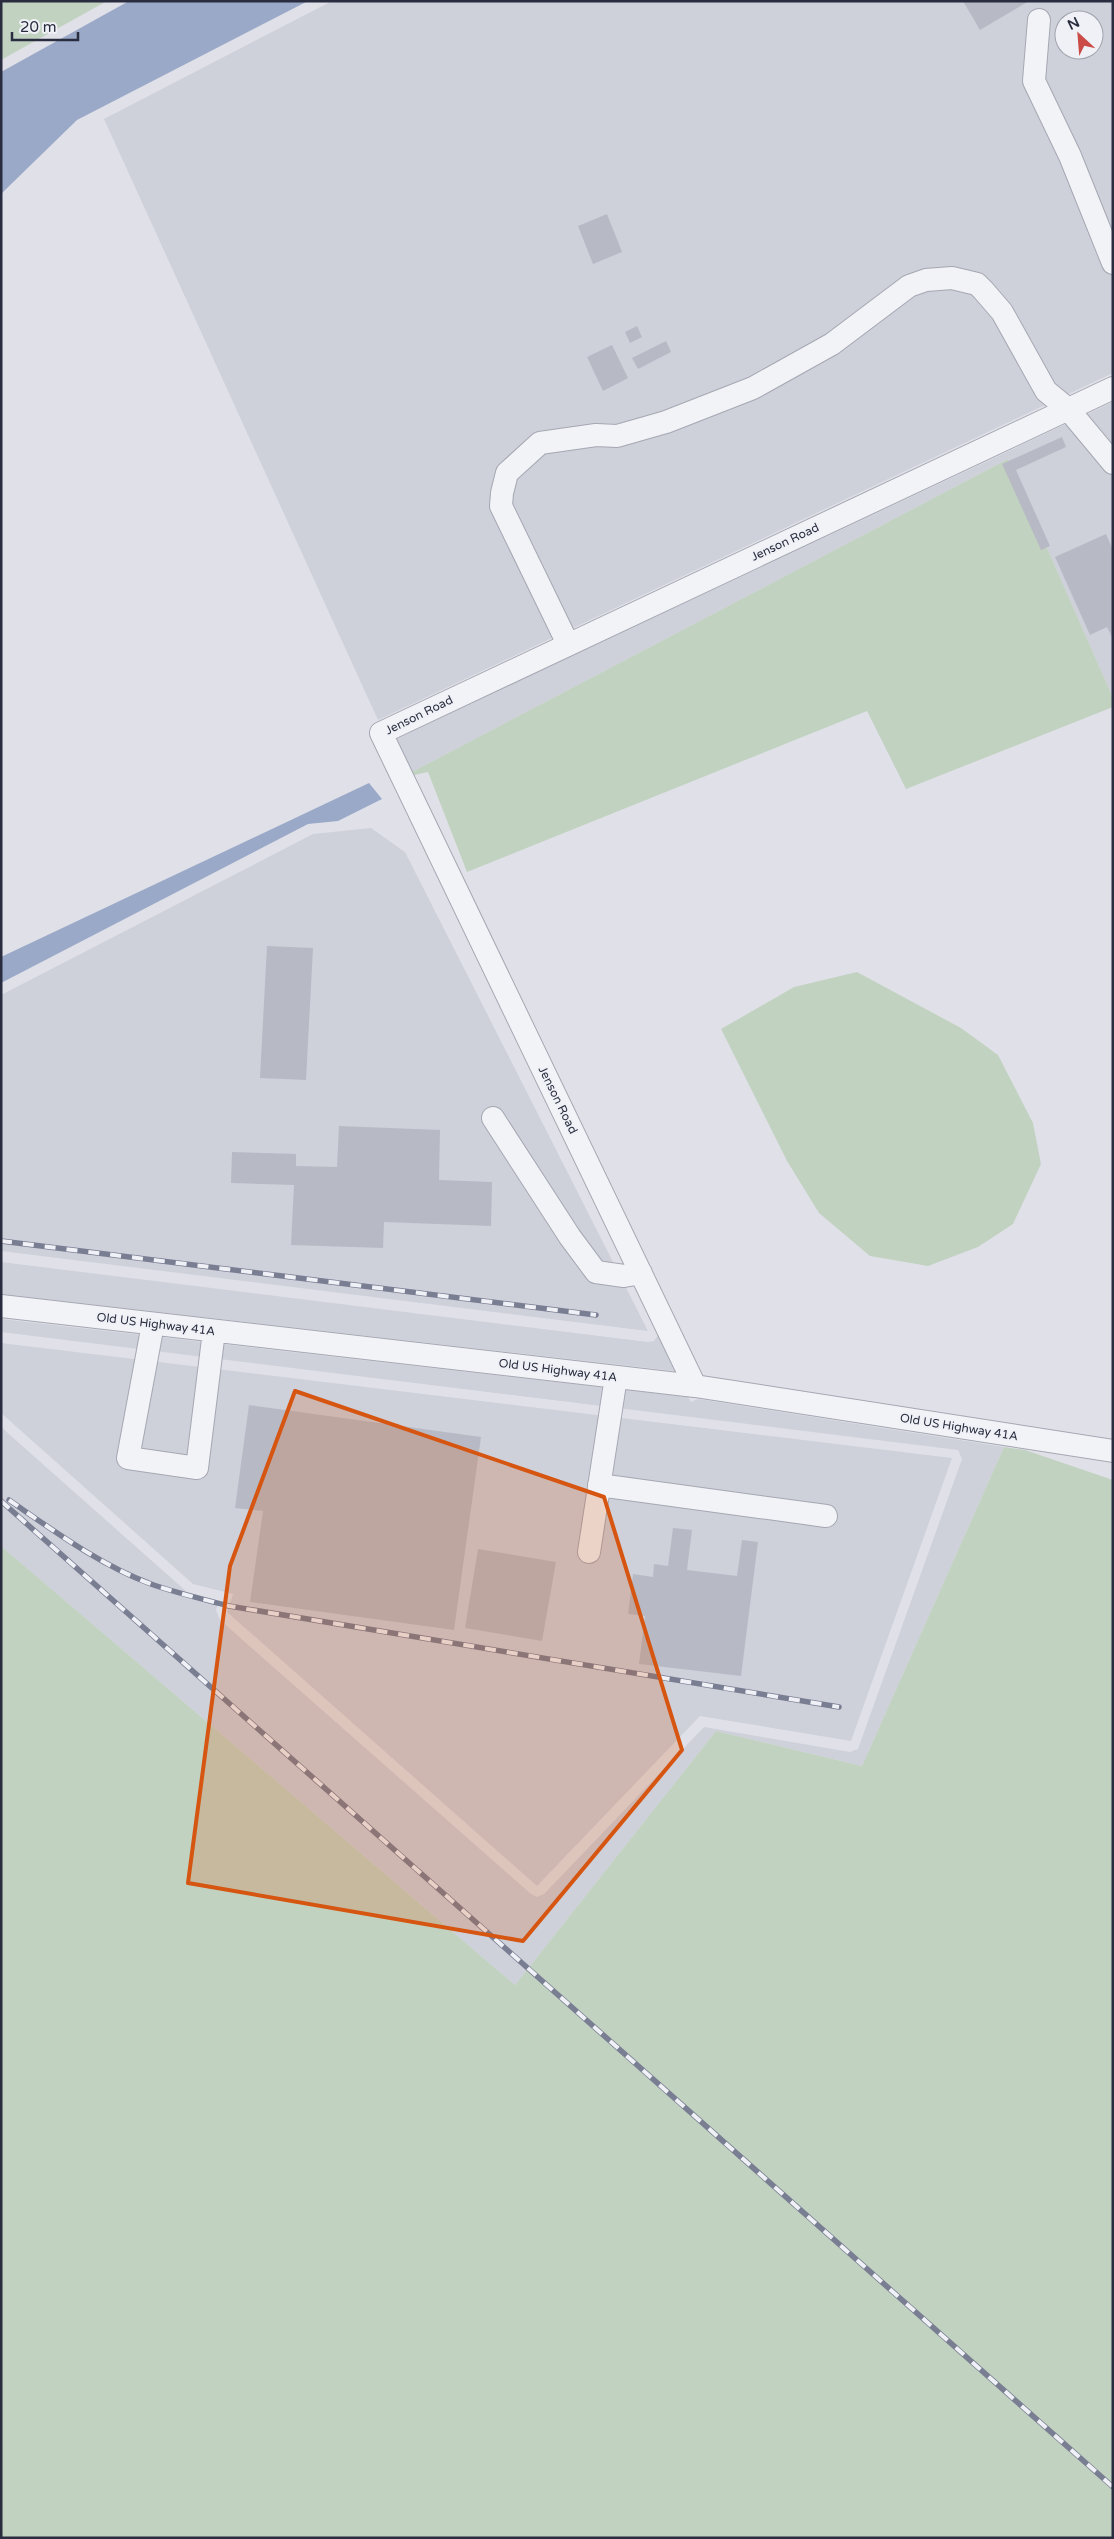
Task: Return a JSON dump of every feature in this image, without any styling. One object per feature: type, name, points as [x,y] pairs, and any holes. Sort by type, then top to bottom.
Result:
[{"type":"street","points":[[1039,20],[1034,81],[1070,156],[1113,264]]},
{"type":"street","points":[[568,644],[501,506],[507,473],[540,443],[596,435],[617,436],[666,422],[753,388],[832,344],[909,286],[926,280],[952,278],[977,284],[1002,312],[1046,391],[1068,409],[1113,463]]},
{"type":"street","name":"Jenson Road","points":[[695,1386],[381,733],[1113,388]]},
{"type":"street","points":[[493,1118],[570,1237],[596,1272],[624,1276],[641,1273]]},
{"type":"street","name":"Old US Highway 41A","points":[[1,1306],[695,1386],[1113,1451]]},
{"type":"street","points":[[153,1324],[128,1458],[197,1468],[214,1330]]},
{"type":"street","points":[[589,1552],[616,1377]]},
{"type":"street","points":[[599,1485],[826,1516]]},
{"type":"highlighted area","points":[[295,1391],[604,1497],[682,1750],[523,1941],[188,1883],[230,1566]]},
{"type":"shaded area","points":[[332,1],[1113,1],[1113,373],[378,720],[104,119]]},
{"type":"shaded area","points":[[1113,402],[1113,698],[1008,459],[412,772],[396,739]]},
{"type":"shaded area","points":[[371,828],[405,852],[648,1331],[1,1251],[1,995],[313,834]]},
{"type":"shaded area","points":[[1,1262],[648,1342],[654,1341],[658,1335],[675,1371],[1,1294]]},
{"type":"shaded area","points":[[1,1319],[688,1397],[691,1402],[698,1399],[1004,1447],[862,1766],[716,1731],[515,1985],[1,1546],[1,1427],[187,1592],[219,1601],[216,1610],[220,1620],[531,1894],[537,1897],[544,1894],[704,1727],[850,1752],[858,1749],[962,1459],[958,1450],[1,1332]]},
{"type":"shaded area","points":[[1,1343],[952,1458],[851,1741],[700,1716],[537,1886],[227,1612],[233,1594],[193,1584],[1,1413]]},
{"type":"green space","points":[[1,1],[107,1],[1,60]]},
{"type":"green space","points":[[1008,459],[1113,698],[1113,707],[906,789],[867,711],[467,872],[428,772],[414,775],[412,772]]},
{"type":"green space","points":[[857,972],[961,1028],[998,1055],[1033,1123],[1041,1164],[1013,1224],[978,1247],[928,1266],[870,1256],[819,1213],[787,1161],[721,1029],[794,987]]},
{"type":"green space","points":[[1004,1447],[1025,1450],[1113,1480],[1113,2538],[1,2538],[1,1546],[515,1985],[716,1731],[862,1766]]},
{"type":"water","points":[[129,1],[308,1],[77,120],[1,194],[1,72]]},
{"type":"water","points":[[369,783],[382,799],[338,821],[308,824],[1,983],[1,957]]},
{"type":"building","points":[[963,1],[1029,1],[980,30]]},
{"type":"building","points":[[607,214],[622,252],[593,264],[578,226]]},
{"type":"building","points":[[637,326],[642,337],[630,343],[625,332]]},
{"type":"building","points":[[666,341],[671,352],[638,369],[632,358]]},
{"type":"building","points":[[612,345],[628,378],[603,391],[587,357]]},
{"type":"building","points":[[1062,437],[1066,447],[1016,470],[1050,546],[1041,550],[1002,464]]},
{"type":"building","points":[[1106,534],[1113,550],[1113,639],[1107,627],[1090,635],[1055,557]]},
{"type":"building","points":[[267,946],[313,948],[306,1080],[260,1078]]},
{"type":"building","points":[[339,1126],[440,1130],[439,1180],[492,1182],[491,1226],[384,1222],[383,1248],[291,1245],[294,1185],[231,1183],[232,1152],[296,1154],[296,1166],[337,1167]]},
{"type":"building","points":[[249,1405],[481,1437],[454,1630],[250,1602],[263,1511],[235,1508]]},
{"type":"building","points":[[673,1528],[692,1530],[687,1570],[737,1576],[742,1540],[758,1542],[741,1676],[639,1664],[645,1616],[628,1614],[633,1574],[653,1577],[654,1564],[668,1566]]},
{"type":"building","points":[[478,1549],[556,1562],[542,1641],[465,1628]]},
{"type":"railway","points":[[1,1241],[596,1315]]},
{"type":"railway","points":[[9,1500],[78,1546],[132,1576],[170,1590],[229,1606],[839,1707]]},
{"type":"railway","points":[[1,1501],[1113,2487]]}]
